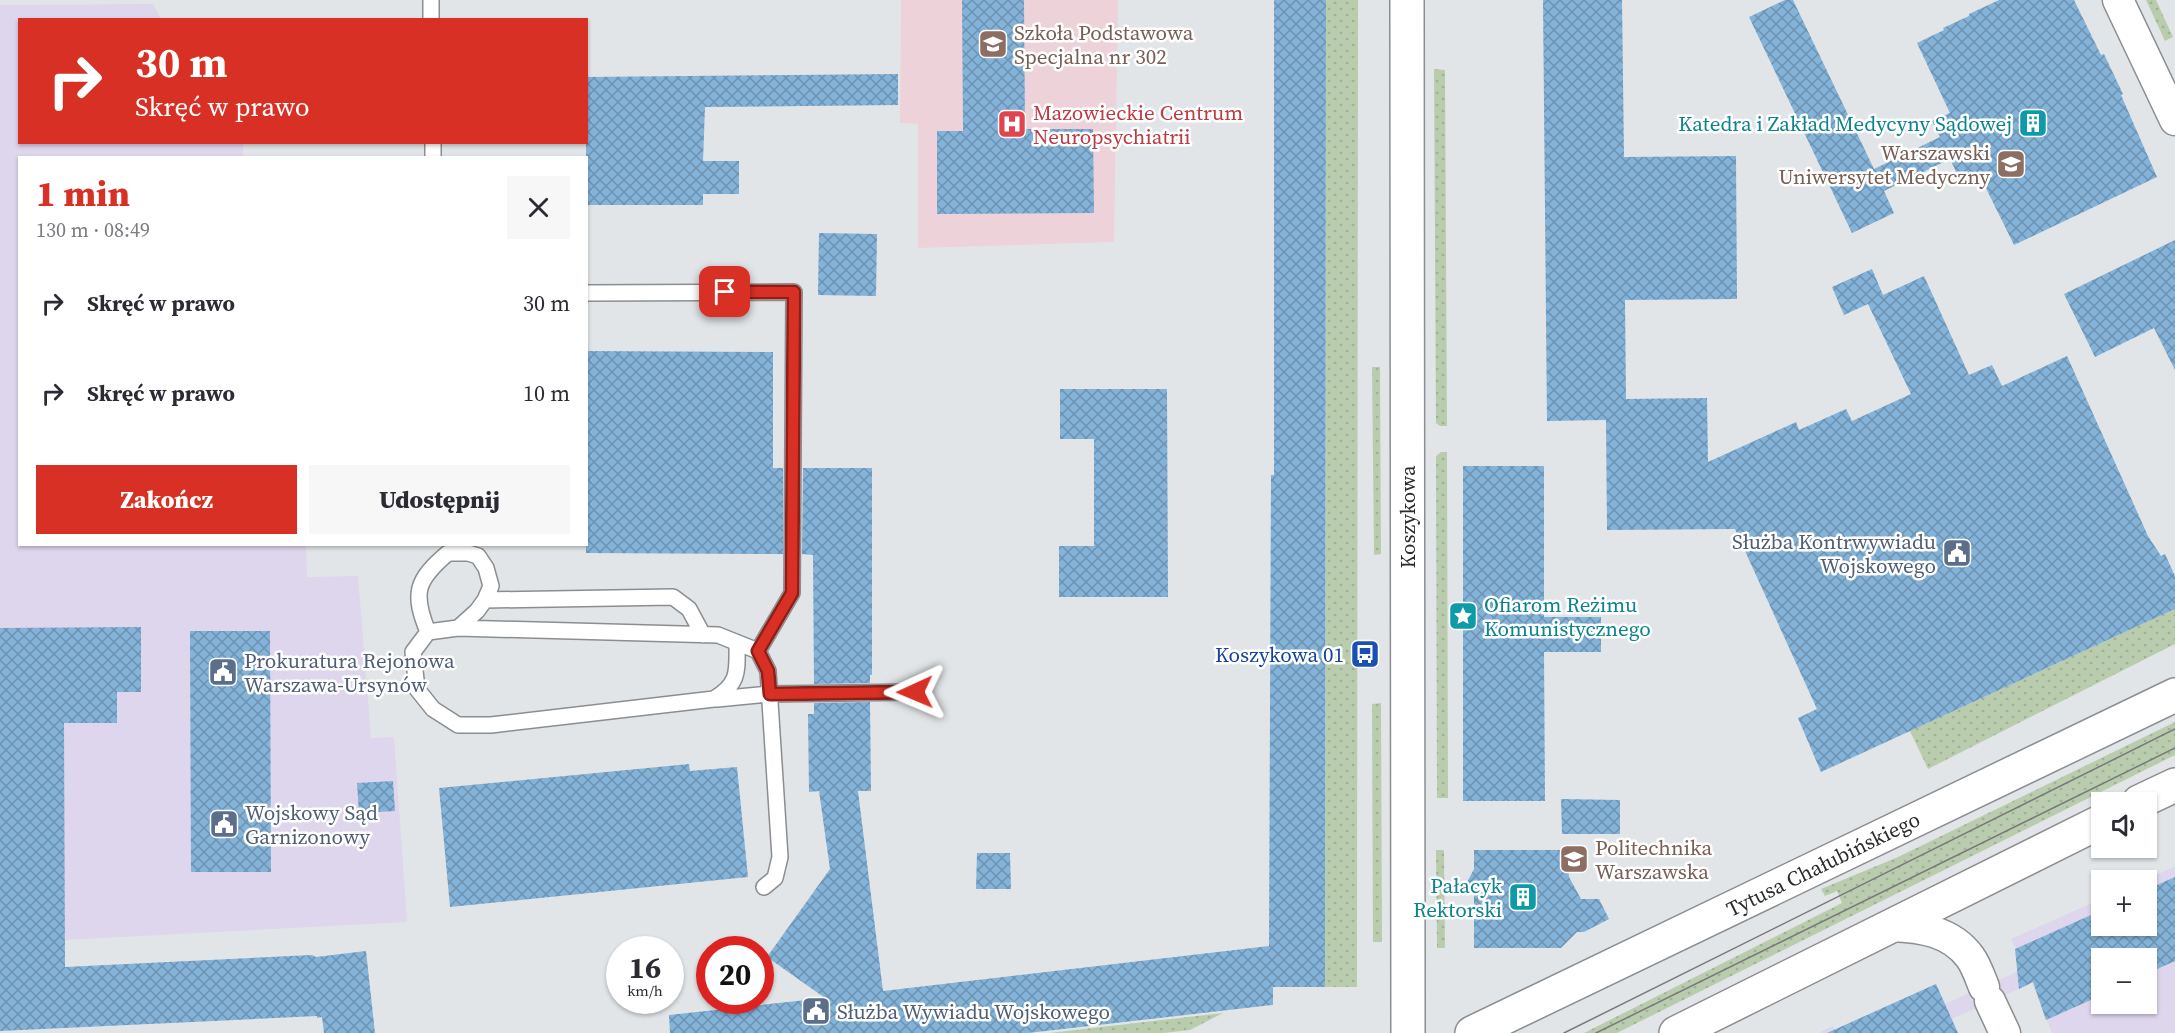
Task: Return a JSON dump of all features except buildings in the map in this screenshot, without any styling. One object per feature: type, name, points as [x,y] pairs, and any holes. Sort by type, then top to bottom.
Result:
[{"type":"main road","name":"Koszykowa","points":[[1407,0],[1408,1033]]},
{"type":"main road","name":"Tytusa Chałubińskiego","points":[[1472,1033],[2175,695]]},
{"type":"main road","points":[[2157,794],[2175,785]]},
{"type":"main road","points":[[1676,1033],[2091,826]]},
{"type":"street","points":[[2118,0],[2175,120]]},
{"type":"street","points":[[1891,926],[1921,927],[1950,938],[1970,957],[2006,1033]]},
{"type":"lane","points":[[431,0],[431,18]]},
{"type":"lane","points":[[588,293],[794,292],[792,593],[758,651]]},
{"type":"lane","points":[[428,632],[420,612],[418,591],[429,568],[448,549],[469,549],[478,556],[486,568],[491,586],[477,611],[458,628]]},
{"type":"lane","points":[[485,600],[673,597],[689,609],[703,635]]},
{"type":"lane","points":[[764,887],[775,878],[780,856],[770,694],[768,671],[758,651],[718,635],[458,628],[428,632],[413,651],[417,688],[433,709],[458,724],[492,725],[770,694],[915,692]]},
{"type":"lane","points":[[714,699],[728,691],[737,674],[737,643]]},
{"type":"shaded area","name":"Mazowieckie Centrum Neuropsychiatrii","points":[[901,0],[1118,0],[1114,242],[918,248],[918,124],[900,123]]},
{"type":"shaded area","points":[[153,4],[160,18],[18,18],[18,144],[243,144],[243,156],[18,156],[18,546],[306,546],[307,577],[358,576],[371,738],[394,737],[407,922],[65,940],[0,940],[0,5]]},
{"type":"shaded area","points":[[2175,867],[2175,1033],[2052,1033],[2032,983],[1952,1019],[1958,1033],[1818,1033],[1833,1026],[1835,1030],[1936,984],[1945,1004],[2025,968],[2011,939],[2091,903],[2091,936],[2157,936],[2157,874]]},
{"type":"green space","points":[[1326,0],[1358,0],[1357,987],[1325,987]]},
{"type":"green space","points":[[2146,0],[2156,0],[2173,37],[2165,41]]},
{"type":"green space","points":[[1434,69],[1445,70],[1447,426],[1440,426],[1436,423]]},
{"type":"green space","points":[[1372,367],[1380,367],[1381,554],[1374,555]]},
{"type":"green space","points":[[1441,452],[1447,452],[1448,798],[1437,798],[1436,456]]},
{"type":"green space","points":[[2175,609],[2175,644],[1928,769],[1910,731]]},
{"type":"green space","points":[[1381,703],[1382,942],[1373,942],[1372,704]]},
{"type":"green space","points":[[2175,722],[2175,755],[2101,792],[2091,792],[2091,797],[1617,1033],[1584,1033],[1842,903],[1837,891],[1825,896],[1821,889],[1898,857]]},
{"type":"green space","points":[[1436,850],[1444,850],[1445,948],[1437,948]]},
{"type":"green space","points":[[1223,1013],[1190,1030],[1164,1033],[1049,1033]]},
{"type":"tram line","points":[[1564,1033],[2175,729]]},
{"type":"tram line","points":[[1596,1033],[2175,748]]},
{"type":"place","name":"Szkoła Podstawowa Specjalna nr 302","points":[[993,44]]},
{"type":"place","name":"Katedra i Zakład Medycyny Sądowej","points":[[2033,123]]},
{"type":"place","name":"Mazowieckie Centrum Neuropsychiatrii","points":[[1012,124]]},
{"type":"place","name":"Warszawski Uniwersytet Medyczny","points":[[2011,164]]},
{"type":"place","name":"Służba Kontrwywiadu Wojskowego","points":[[1957,553]]},
{"type":"place","name":"Ofiarom Reżimu Komunistycznego","points":[[1463,616]]},
{"type":"place","name":"Koszykowa 01","points":[[1365,654]]},
{"type":"place","name":"Prokuratura Rejonowa Warszawa-Ursynów","points":[[223,672]]},
{"type":"place","name":"Wojskowy Sąd Garnizonowy","points":[[224,824]]},
{"type":"place","name":"Politechnika Warszawska","points":[[1574,859]]},
{"type":"place","name":"Pałacyk Rektorski","points":[[1523,897]]},
{"type":"place","name":"Służba Wywiadu Wojskowego","points":[[816,1011]]},
{"type":"route","points":[[725,292],[794,292],[792,593],[758,651],[768,671],[770,694],[915,692]]}]
